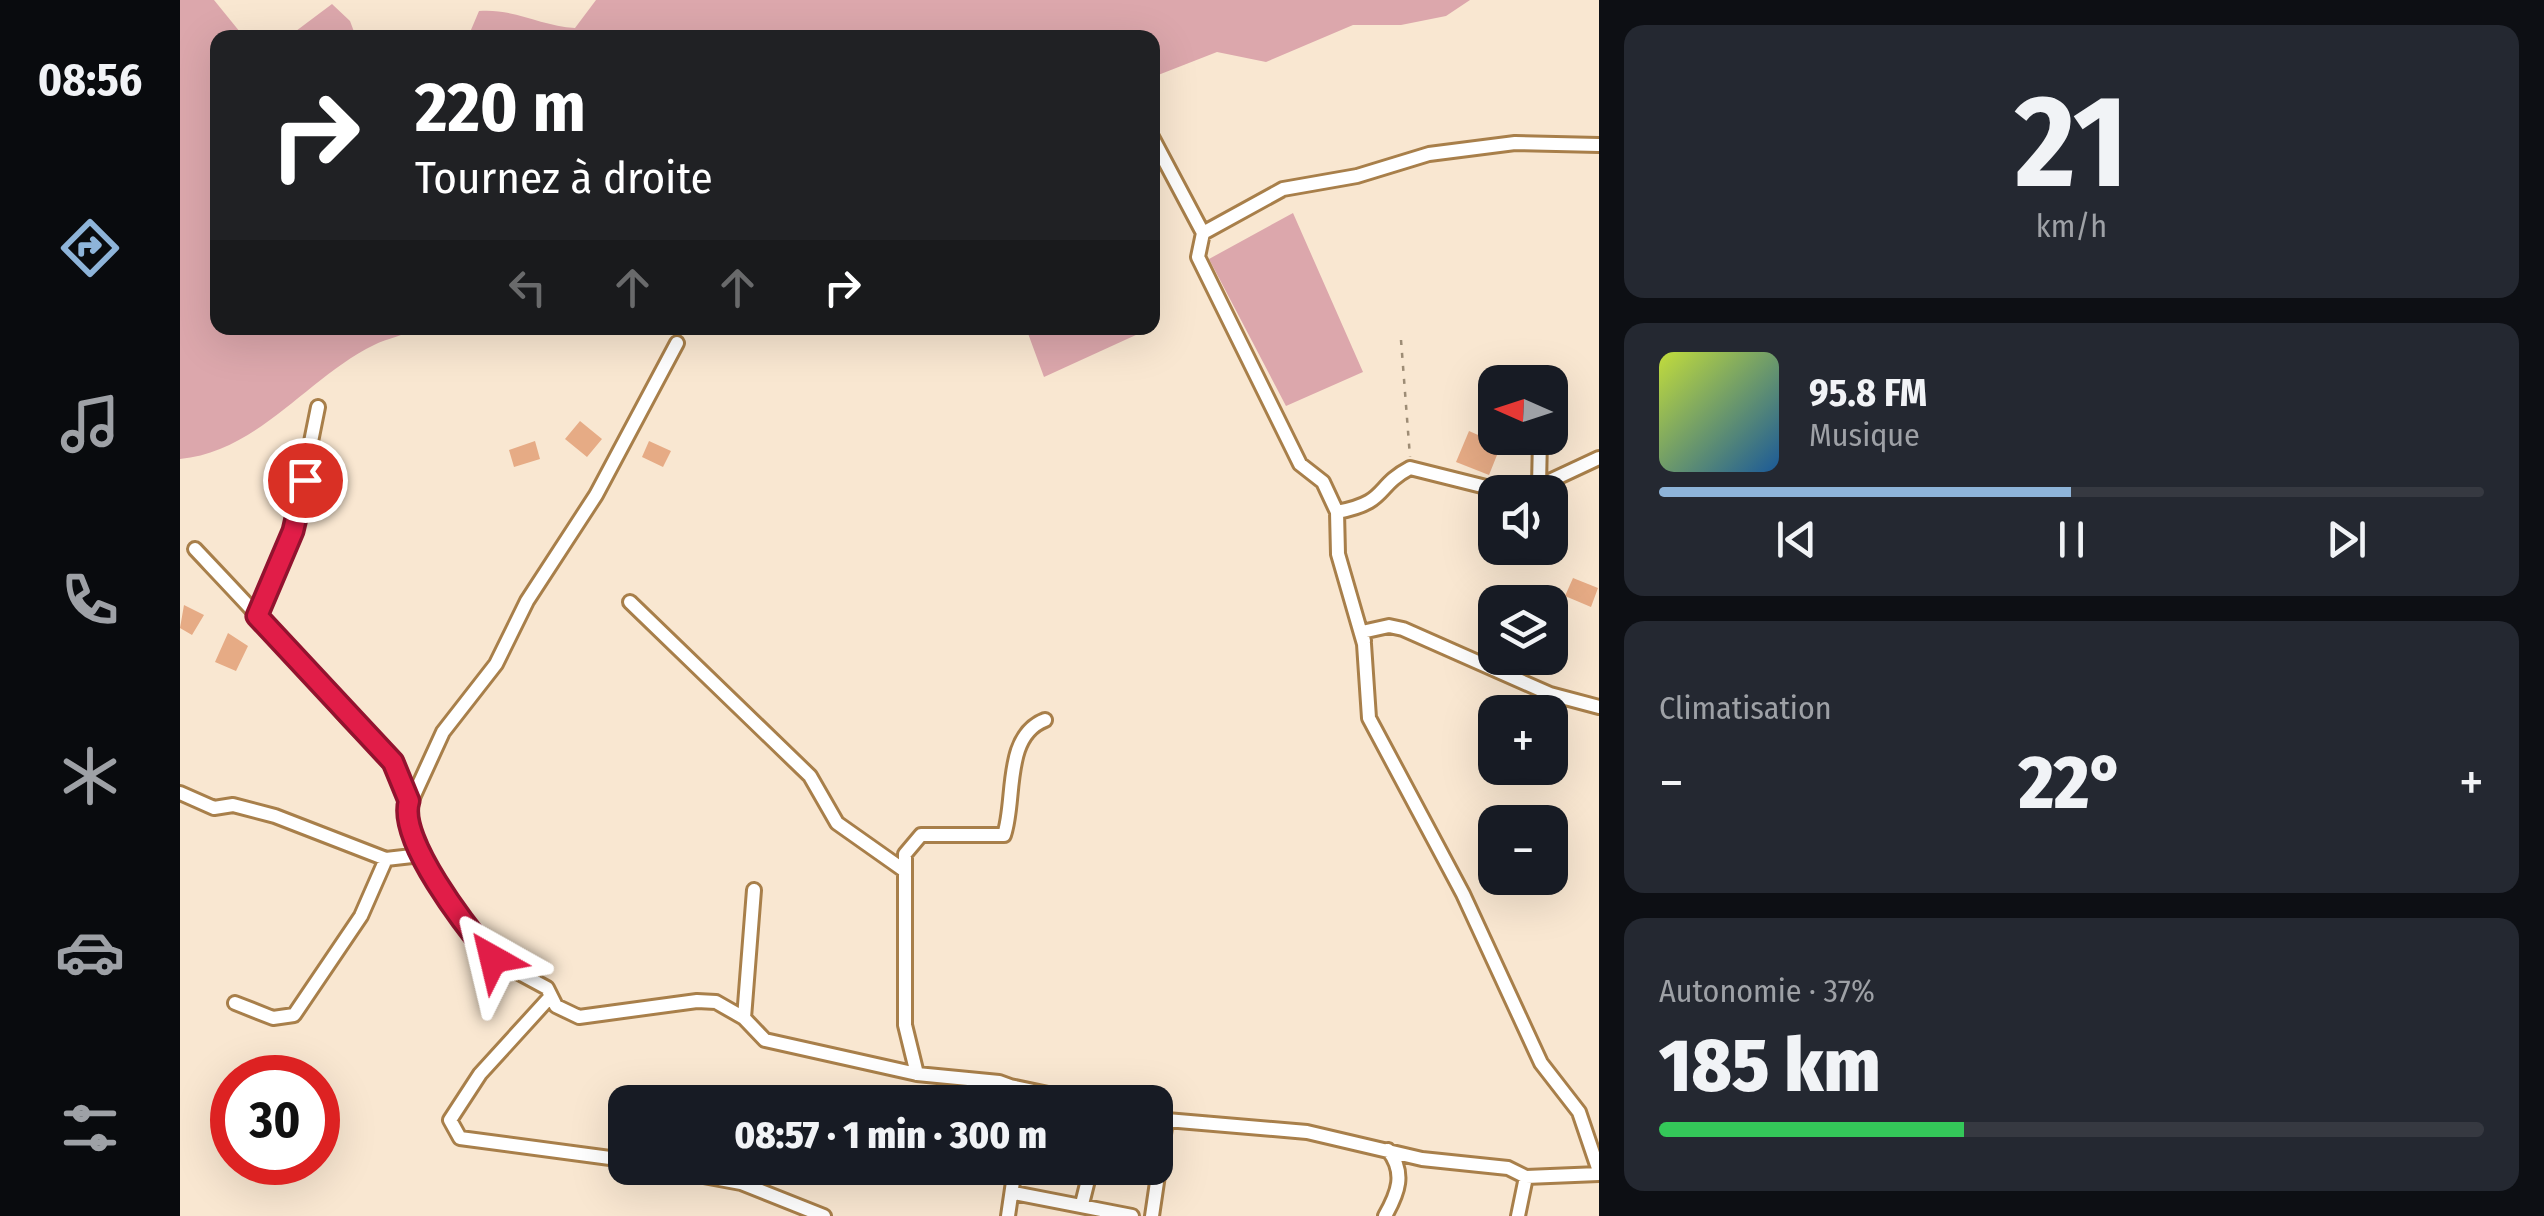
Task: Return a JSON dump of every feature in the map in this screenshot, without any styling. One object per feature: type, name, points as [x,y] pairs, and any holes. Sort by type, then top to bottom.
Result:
[{"type":"street","points":[[1203,233],[1283,188],[1357,176],[1429,154],[1515,143],[1599,145]]},
{"type":"street","points":[[1160,152],[1203,233],[1198,258],[1300,464],[1323,482],[1337,512],[1338,554],[1364,644]]},
{"type":"street","points":[[677,343],[596,494],[527,600],[496,664],[443,732],[404,815],[421,855],[493,959],[547,988],[556,1006],[578,1017],[697,1001],[716,1002],[744,1018],[766,1040],[917,1074],[1002,1085]]},
{"type":"street","points":[[257,616],[293,531],[318,407]]},
{"type":"street","points":[[1563,475],[1599,458]]},
{"type":"street","points":[[1337,512],[1368,506],[1397,475],[1410,468],[1478,485]]},
{"type":"street","points":[[195,549],[393,762],[409,801]]},
{"type":"street","points":[[630,602],[810,776],[837,823],[905,872]]},
{"type":"street","points":[[1173,1121],[1307,1132],[1422,1159],[1508,1168],[1526,1177],[1599,1172],[1579,1112],[1541,1063],[1463,894],[1369,718],[1362,632],[1389,626],[1403,629],[1550,694],[1599,707]]},
{"type":"street","points":[[917,1074],[906,1025],[906,854],[922,836],[1004,835],[1023,737],[1045,720]]},
{"type":"street","points":[[180,792],[214,808],[233,806],[275,816],[386,859],[421,855]]},
{"type":"street","points":[[235,1002],[273,1018],[294,1015],[361,916],[386,859]]},
{"type":"street","points":[[744,1018],[754,890]]},
{"type":"street","points":[[551,996],[480,1074],[450,1120],[460,1138],[608,1158]]},
{"type":"street","points":[[1385,1216],[1400,1189],[1396,1161],[1388,1150]]},
{"type":"street","points":[[1518,1216],[1526,1177]]},
{"type":"street","points":[[746,1185],[824,1216]]},
{"type":"street","points":[[1008,1216],[1014,1185]]},
{"type":"street","points":[[1082,1204],[1087,1185]]},
{"type":"street","points":[[1152,1216],[1155,1185]]},
{"type":"street","points":[[1014,1193],[1132,1216]]},
{"type":"path","points":[[1401,340],[1410,468]]},
{"type":"shaded area","points":[[180,0],[214,0],[238,30],[210,30],[210,335],[401,335],[350,359],[234,443],[180,459]]},
{"type":"shaded area","points":[[596,0],[1470,0],[1446,16],[1401,25],[1353,25],[1266,62],[1217,52],[1160,74],[1160,30],[471,30],[479,11],[504,12],[575,28]]},
{"type":"shaded area","points":[[332,4],[350,21],[353,30],[297,30]]},
{"type":"shaded area","points":[[1293,213],[1363,372],[1286,406],[1209,259]]},
{"type":"shaded area","points":[[1029,335],[1136,335],[1044,377]]},
{"type":"building","points":[[580,421],[602,439],[587,457],[565,439]]},
{"type":"building","points":[[1469,431],[1478,435],[1478,455],[1497,455],[1489,475],[1456,462]]},
{"type":"building","points":[[535,441],[540,459],[514,467],[509,450]]},
{"type":"building","points":[[649,441],[671,451],[663,467],[642,457]]},
{"type":"building","points":[[1573,578],[1598,588],[1591,607],[1568,597]]},
{"type":"building","points":[[184,605],[204,615],[192,635],[180,628]]},
{"type":"building","points":[[228,633],[248,646],[236,671],[215,662]]},
{"type":"route","points":[[305,480],[293,531],[266,587],[257,616],[393,762],[409,801],[404,815],[421,855],[493,959]]}]
